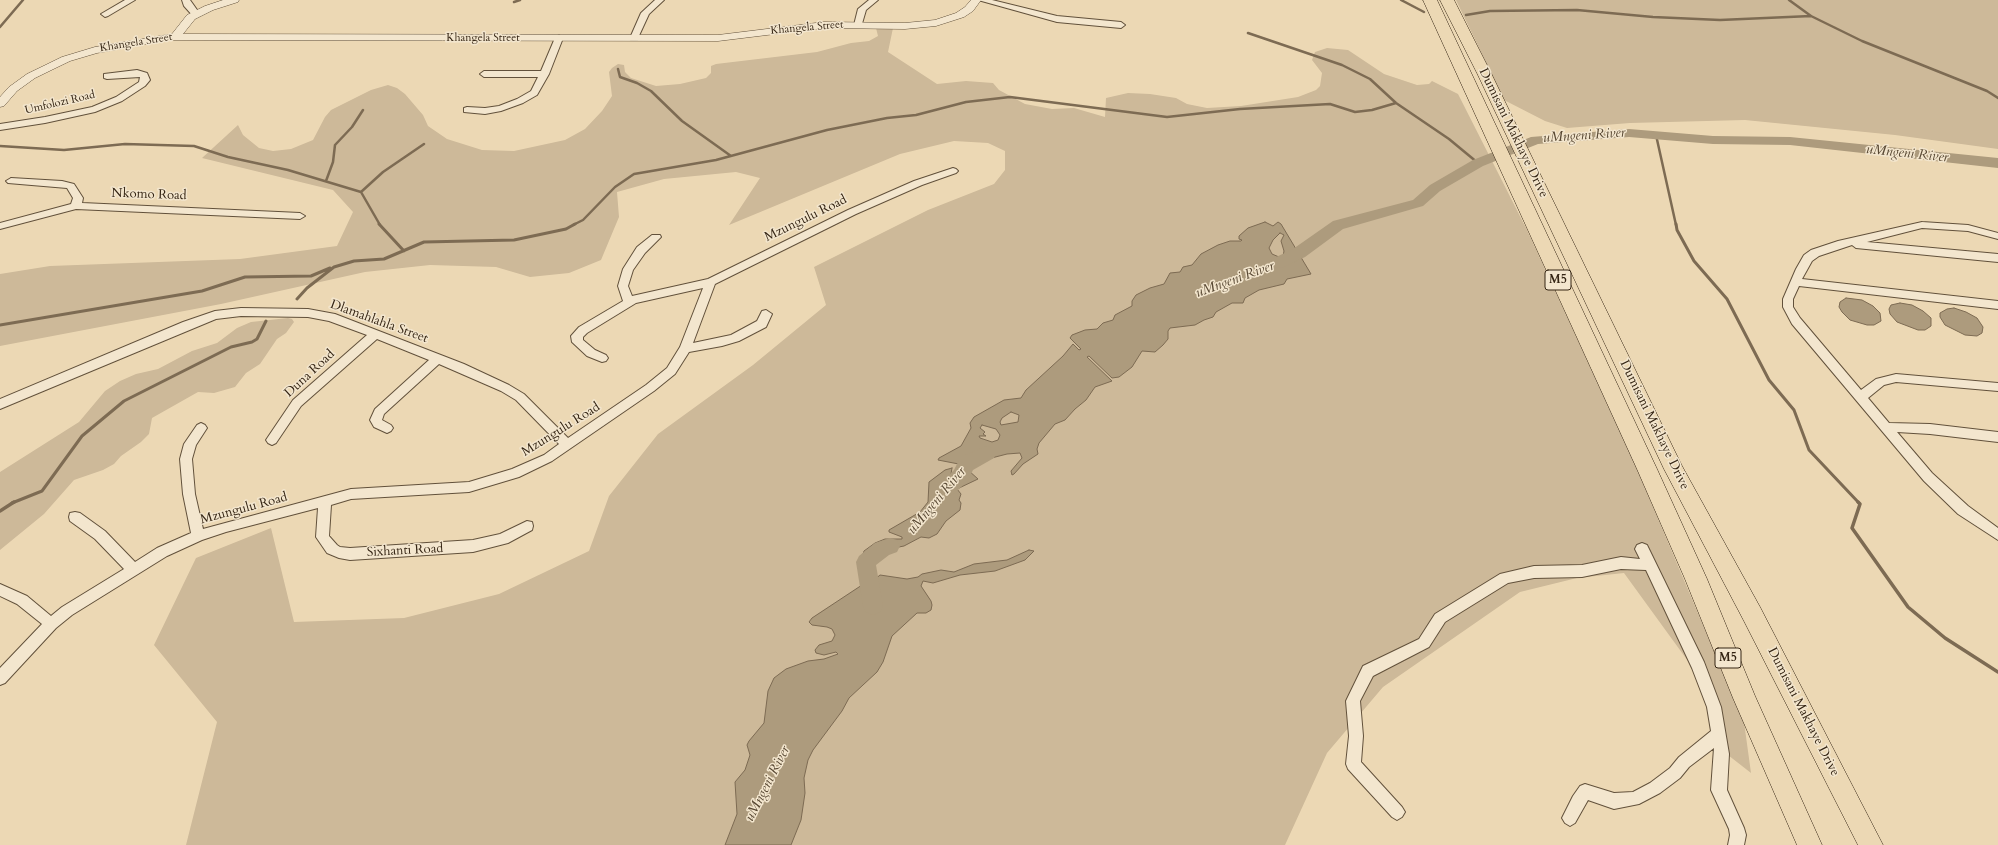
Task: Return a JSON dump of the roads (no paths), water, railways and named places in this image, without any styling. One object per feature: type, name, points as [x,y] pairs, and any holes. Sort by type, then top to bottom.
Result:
[{"type":"main road","name":"Dumisani Makhaye Drive","points":[[1430,0],[1647,469],[1696,579],[1744,698],[1810,845]]},
{"type":"main road","name":"Dumisani Makhaye Drive","points":[[1447,0],[1674,469],[1752,614],[1871,845]]},
{"type":"street","points":[[105,14],[136,0]]},
{"type":"street","points":[[186,0],[187,4],[196,14]]},
{"type":"street","points":[[175,37],[186,21],[196,14],[234,0]]},
{"type":"street","points":[[634,38],[645,13],[660,0]]},
{"type":"street","points":[[858,25],[862,10],[874,0]]},
{"type":"street","name":"Khangela Street","points":[[0,104],[5,93],[41,70],[76,55],[105,48],[175,37],[718,38],[811,26],[905,26],[936,23],[960,15],[969,9],[976,0]]},
{"type":"street","points":[[982,0],[1057,19],[1121,25]]},
{"type":"street","points":[[467,110],[492,110],[520,101],[534,93],[545,74],[559,38]]},
{"type":"street","name":"Umfolozi Road","points":[[0,127],[45,120],[95,109],[119,99],[142,84],[145,80],[144,75],[137,73],[107,76]]},
{"type":"street","points":[[484,74],[545,74]]},
{"type":"street","name":"Mzungulu Road","points":[[0,678],[51,624],[79,602],[162,552],[198,536],[226,527],[365,493],[468,487],[522,470],[548,458],[661,380],[671,371],[684,348],[712,282],[852,212],[918,183],[953,171]]},
{"type":"street","points":[[11,181],[62,184],[70,186],[78,198],[76,206]]},
{"type":"street","name":"Nkomo Road","points":[[0,226],[76,206],[300,216]]},
{"type":"street","points":[[1998,236],[1982,230],[1933,225],[1909,228],[1825,249],[1808,258],[1788,298],[1788,307],[1796,321],[1928,478],[1964,510],[1998,535]]},
{"type":"street","points":[[629,302],[623,286],[628,269],[642,250],[656,237]]},
{"type":"street","points":[[1847,243],[1998,258]]},
{"type":"street","points":[[602,358],[591,353],[578,342],[577,336],[583,330],[629,302],[712,282]]},
{"type":"street","points":[[1795,282],[1998,304]]},
{"type":"street","name":"Dlamahlahla Street","points":[[0,404],[214,315],[225,313],[292,312],[320,314],[483,376],[520,397],[568,445]]},
{"type":"street","points":[[684,348],[722,342],[735,338],[762,324],[766,314]]},
{"type":"street","name":"Duna Road","points":[[272,440],[297,403],[375,335]]},
{"type":"street","points":[[387,428],[378,424],[376,420],[379,412],[437,359]]},
{"type":"street","points":[[1860,398],[1880,382],[1896,378],[1998,387]]},
{"type":"street","points":[[1884,427],[1930,428],[1998,437]]},
{"type":"street","points":[[198,536],[189,494],[186,459],[190,444],[201,428]]},
{"type":"street","name":"Sixhanti Road","points":[[324,502],[325,511],[322,537],[332,549],[344,553],[392,552],[473,546],[503,539],[527,526]]},
{"type":"street","points":[[75,517],[100,535],[133,569]]},
{"type":"street","points":[[1642,549],[1699,667],[1714,707],[1722,754],[1719,790],[1736,828],[1738,835],[1736,845]]},
{"type":"street","points":[[1397,812],[1353,764],[1356,736],[1353,701],[1368,671],[1424,643],[1440,618],[1506,578],[1534,572],[1582,571],[1621,563],[1649,565]]},
{"type":"street","points":[[0,590],[22,600],[51,624]]},
{"type":"street","points":[[1570,818],[1578,801],[1585,791],[1614,801],[1634,799],[1655,788],[1675,773],[1684,762],[1719,734]]},
{"type":"water","points":[[1265,222],[1273,226],[1278,222],[1281,224],[1311,274],[1287,279],[1284,284],[1259,290],[1245,298],[1243,303],[1232,303],[1216,312],[1213,317],[1195,325],[1170,328],[1168,331],[1168,339],[1163,345],[1155,352],[1142,351],[1132,367],[1119,377],[1112,378],[1089,356],[1087,357],[1112,381],[1095,387],[1086,400],[1065,420],[1055,424],[1039,443],[1037,449],[1038,454],[1023,464],[1012,475],[1011,471],[1022,458],[1020,453],[1007,454],[976,462],[969,466],[938,460],[961,446],[971,428],[970,423],[974,417],[1004,400],[1021,398],[1026,390],[1063,356],[1073,344],[1079,350],[1081,349],[1070,338],[1072,335],[1085,330],[1097,329],[1103,323],[1113,320],[1115,315],[1132,306],[1132,301],[1136,295],[1150,288],[1164,284],[1170,273],[1180,272],[1183,267],[1192,265],[1201,254],[1218,245],[1230,241],[1241,241],[1242,240],[1239,239],[1239,236],[1248,228]],"holes":[[[1280,233],[1284,235],[1281,241],[1284,251],[1283,256],[1279,257],[1272,254],[1269,248],[1273,240]],[[1011,412],[1019,415],[1018,422],[1001,425],[1000,422],[1002,418]],[[982,425],[996,429],[1000,435],[998,440],[992,442],[980,438],[979,436],[986,436],[983,434],[985,432],[980,428]]]},
{"type":"water","points":[[1846,298],[1862,300],[1873,306],[1880,313],[1881,321],[1874,325],[1867,325],[1850,320],[1839,307],[1840,302]]},
{"type":"water","points":[[1900,303],[1912,305],[1923,311],[1931,318],[1931,326],[1925,330],[1918,330],[1897,322],[1890,314],[1889,309],[1891,305]]},
{"type":"water","points":[[1954,308],[1977,318],[1983,327],[1982,333],[1977,336],[1965,335],[1945,325],[1940,317],[1940,313],[1947,309]]},
{"type":"water","points":[[952,468],[951,474],[968,470],[978,479],[957,489],[961,494],[959,500],[961,503],[960,510],[946,521],[937,534],[929,538],[921,537],[904,546],[884,550],[873,558],[865,557],[863,554],[864,551],[875,543],[885,539],[902,539],[902,537],[889,532],[889,530],[920,512],[928,502],[929,482],[945,470]]},
{"type":"water","points":[[1029,550],[1034,551],[1025,560],[995,571],[960,575],[933,583],[923,581],[921,586],[931,601],[931,610],[926,613],[917,613],[892,636],[883,662],[877,672],[849,698],[842,711],[813,750],[808,760],[804,778],[805,793],[801,820],[791,845],[725,845],[737,814],[735,782],[745,770],[750,755],[747,745],[764,723],[768,691],[774,678],[786,669],[808,661],[824,659],[838,654],[836,652],[824,655],[816,653],[815,650],[819,645],[832,641],[835,635],[832,629],[812,625],[809,622],[812,618],[880,575],[907,579],[941,570],[954,572],[974,564],[1007,560]]},
{"type":"waterway","points":[[0,27],[23,0]]},
{"type":"waterway","points":[[514,2],[520,0]]},
{"type":"waterway","points":[[1401,0],[1424,12]]},
{"type":"waterway","points":[[1789,0],[1811,16]]},
{"type":"waterway","points":[[1466,15],[1490,11],[1577,10],[1653,17],[1720,20],[1811,16]]},
{"type":"waterway","points":[[1811,16],[1862,41],[1987,91],[1998,98]]},
{"type":"waterway","points":[[1248,33],[1342,65],[1370,79],[1396,103]]},
{"type":"waterway","points":[[618,69],[620,77],[637,83],[651,91],[682,121],[731,156]]},
{"type":"waterway","points":[[731,156],[827,130],[887,118],[916,115],[966,102],[1010,97],[1167,117],[1240,109],[1330,104],[1355,112],[1372,110],[1396,103]]},
{"type":"waterway","points":[[1396,103],[1449,139],[1478,163]]},
{"type":"waterway","points":[[326,181],[333,162],[335,145],[352,127],[363,110]]},
{"type":"waterway","name":"uMngeni River","points":[[1278,263],[1299,253],[1338,225],[1418,203],[1435,188],[1478,163],[1536,140],[1629,133],[1713,140],[1790,141],[1998,163]]},
{"type":"waterway","points":[[1656,135],[1676,225]]},
{"type":"waterway","points":[[0,146],[64,150],[125,144],[194,146],[228,157],[288,170],[361,192]]},
{"type":"waterway","points":[[361,192],[383,172],[424,144]]},
{"type":"waterway","points":[[575,224],[583,220],[615,187],[634,174],[716,160],[731,156]]},
{"type":"waterway","points":[[361,192],[380,225]]},
{"type":"waterway","points":[[379,224],[404,251]]},
{"type":"waterway","points":[[404,251],[424,242],[514,240],[566,229],[575,224]]},
{"type":"waterway","points":[[1676,224],[1677,230],[1694,261],[1727,299],[1769,380],[1794,410],[1809,450],[1859,503]]},
{"type":"waterway","points":[[297,299],[307,288],[334,267],[354,261],[384,259],[404,251]]},
{"type":"waterway","points":[[0,325],[202,291],[245,277],[311,276],[330,268]]},
{"type":"waterway","points":[[13,503],[42,491],[82,436],[124,401],[231,347],[252,342],[257,339],[266,321]]},
{"type":"waterway","name":"uMngeni River","points":[[948,488],[961,475],[966,465],[972,460],[987,453]]},
{"type":"waterway","points":[[0,511],[13,503]]},
{"type":"waterway","points":[[1859,503],[1860,504],[1852,528],[1908,607],[1945,638],[1998,672]]},
{"type":"waterway","name":"uMngeni River","points":[[873,606],[866,562],[882,549],[890,546]]}]
